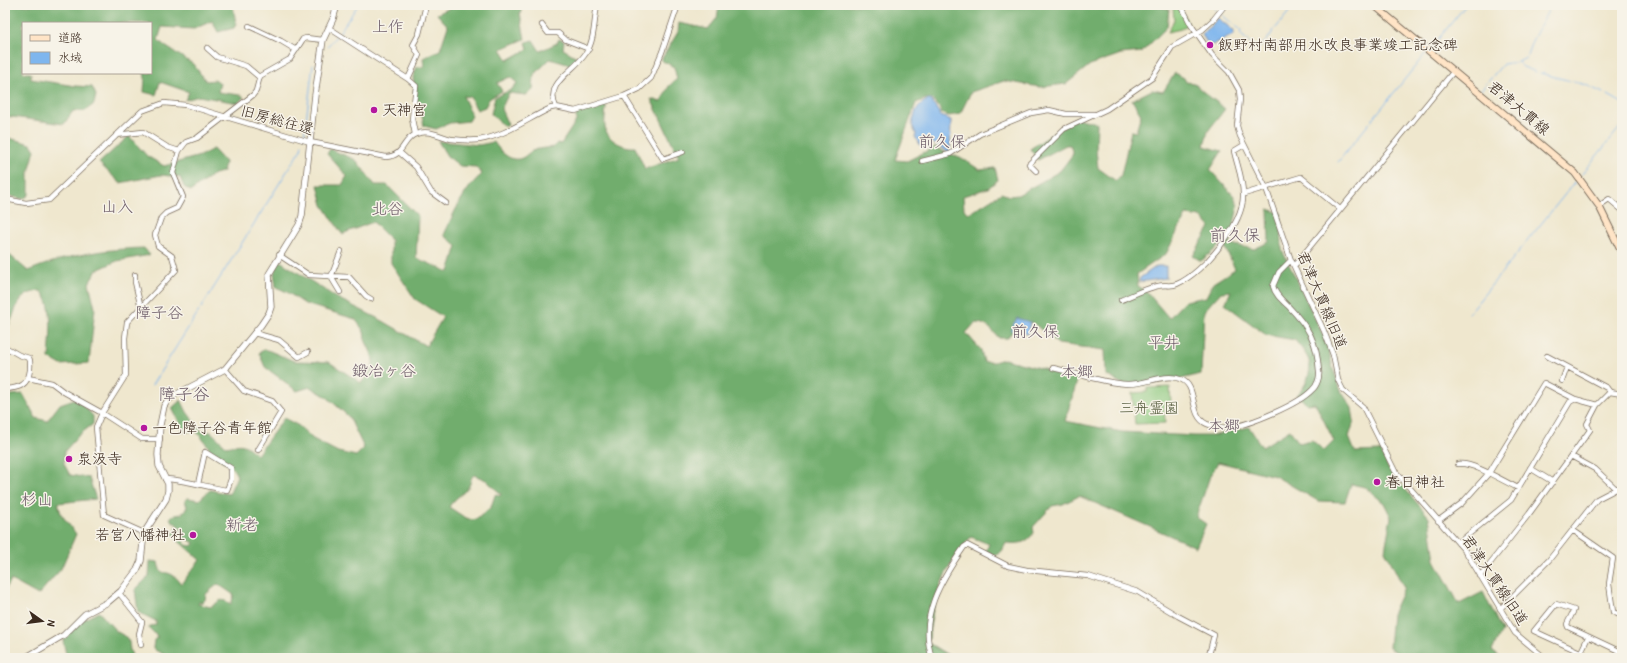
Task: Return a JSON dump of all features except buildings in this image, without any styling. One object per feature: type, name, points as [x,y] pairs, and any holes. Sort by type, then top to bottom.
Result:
[{"type":"main road","name":"君津大貫線","points":[[1374,5],[1575,173],[1599,206],[1622,253]]},
{"type":"street","points":[[28,657],[64,635],[85,614],[108,602],[119,593],[137,570],[140,561],[144,533],[166,499],[168,491],[165,479],[159,466],[162,414],[168,400],[225,369],[270,313],[272,302],[269,274],[301,219],[323,40],[337,5]]},
{"type":"street","points":[[408,79],[419,55],[413,45],[420,34],[426,5]]},
{"type":"street","points":[[556,107],[552,98],[553,88],[576,67],[589,49],[597,5]]},
{"type":"street","points":[[446,203],[437,198],[431,192],[416,167],[399,152],[410,137],[415,134],[429,132],[451,139],[478,140],[502,134],[542,112],[556,107],[575,110],[624,96],[639,89],[651,78],[678,5]]},
{"type":"street","name":"君津大貫線旧道","points":[[1181,5],[1212,55],[1229,72],[1239,90],[1240,99],[1237,126],[1244,145],[1266,188],[1294,266],[1324,331],[1333,355],[1338,380],[1343,390],[1363,407],[1394,471],[1458,543],[1515,634],[1545,658]]},
{"type":"street","points":[[1036,171],[1029,164],[1064,129],[1107,109],[1145,83],[1157,72],[1172,47],[1197,33],[1213,20],[1225,5]]},
{"type":"street","points":[[542,24],[548,33],[558,33],[566,40],[589,49]]},
{"type":"street","points":[[249,26],[296,50]]},
{"type":"street","points":[[329,28],[336,34],[408,79],[416,86],[412,119],[415,134]]},
{"type":"street","points":[[5,199],[26,203],[49,200],[62,190],[142,111],[164,103],[186,105],[224,118],[253,95],[256,91],[259,77],[262,74],[290,59],[303,39],[323,40]]},
{"type":"street","points":[[207,48],[217,57],[246,66],[259,77]]},
{"type":"street","points":[[1294,266],[1454,71]]},
{"type":"street","points":[[624,96],[662,159],[683,152]]},
{"type":"street","points":[[922,161],[950,154],[980,134],[1031,113],[1049,110],[1066,114],[1095,114]]},
{"type":"street","name":"旧房総往還","points":[[179,151],[186,142],[197,138],[224,118],[310,142],[386,157],[394,157],[399,152]]},
{"type":"street","points":[[116,135],[143,132],[168,147],[179,151],[173,173],[183,197],[177,208],[166,213],[161,218],[155,235],[158,246],[172,256],[176,270],[126,325],[124,338],[126,375],[102,413],[96,427],[104,515],[144,533]]},
{"type":"street","points":[[1121,300],[1156,286],[1177,284],[1204,265],[1232,229],[1243,203],[1244,194],[1234,152],[1244,145]]},
{"type":"street","points":[[1244,194],[1301,177],[1340,210]]},
{"type":"street","points":[[1599,206],[1609,199],[1622,210]]},
{"type":"street","points":[[331,277],[341,251]]},
{"type":"street","points":[[280,255],[309,275],[349,277],[366,296],[371,299]]},
{"type":"street","points":[[1052,368],[1126,384],[1141,384],[1174,378],[1181,379],[1188,386],[1198,417],[1206,424],[1221,428],[1232,427],[1259,420],[1305,396],[1316,384],[1320,373],[1316,346],[1309,331],[1274,290],[1273,286],[1276,275],[1292,260]]},
{"type":"street","points":[[135,275],[136,289],[141,308]]},
{"type":"street","points":[[331,277],[340,292]]},
{"type":"street","points":[[254,333],[279,340],[299,357],[308,352]]},
{"type":"street","points":[[5,347],[19,355],[31,359],[28,378],[19,388],[5,390]]},
{"type":"street","points":[[1547,356],[1607,388],[1610,392],[1622,394]]},
{"type":"street","points":[[1562,381],[1567,367]]},
{"type":"street","points":[[225,369],[244,391],[272,401],[280,412],[258,450]]},
{"type":"street","points":[[28,378],[52,383],[64,392],[102,413],[142,439],[160,440]]},
{"type":"street","points":[[1438,521],[1462,503],[1489,473],[1544,383],[1575,399],[1597,405]]},
{"type":"street","points":[[1480,576],[1572,456],[1590,429],[1587,424],[1597,405],[1610,392]]},
{"type":"street","points":[[1458,543],[1506,505],[1518,488],[1570,402],[1575,399]]},
{"type":"street","points":[[165,479],[227,490],[231,479],[231,468],[205,452],[198,484]]},
{"type":"street","points":[[1572,456],[1595,469],[1616,489]]},
{"type":"street","points":[[1458,464],[1462,463],[1489,473],[1518,488]]},
{"type":"street","points":[[1530,468],[1553,482]]},
{"type":"street","points":[[1500,609],[1546,564],[1574,531],[1583,516],[1597,499],[1622,486]]},
{"type":"street","points":[[1574,531],[1613,558],[1609,584],[1613,612],[1622,616]]},
{"type":"street","points":[[932,658],[928,643],[928,615],[950,568],[964,547],[967,546],[1008,566],[1027,570],[1088,576],[1138,592],[1178,616],[1214,634],[1208,655],[1211,658]]},
{"type":"street","points":[[119,593],[142,622],[140,634],[142,645]]},
{"type":"street","points":[[1592,658],[1534,631],[1556,604],[1574,610],[1567,624],[1568,627],[1619,651],[1619,658]]},
{"type":"street","points":[[1581,652],[1588,637]]},
{"type":"green space","points":[[5,5],[233,5],[236,24],[234,28],[218,32],[212,21],[194,29],[162,27],[158,40],[193,64],[206,81],[216,80],[220,83],[218,92],[240,95],[244,97],[238,103],[199,96],[185,100],[189,92],[160,82],[156,95],[144,92],[144,74],[152,74],[152,22],[22,22],[22,74],[31,74],[31,79],[75,86],[92,87],[96,95],[94,104],[85,111],[73,111],[64,124],[5,116]]},
{"type":"green space","points":[[456,5],[523,5],[520,14],[525,39],[501,49],[508,60],[528,49],[526,42],[533,40],[540,51],[557,43],[559,39],[564,41],[563,49],[577,57],[569,66],[550,59],[534,75],[533,90],[526,95],[509,93],[501,109],[508,125],[505,127],[491,114],[495,97],[511,90],[517,83],[510,77],[497,83],[502,91],[489,99],[485,107],[477,110],[470,97],[463,96],[472,116],[469,121],[450,123],[436,129],[424,126],[422,116],[418,114],[413,77],[417,67],[424,67],[423,58],[440,50],[448,26],[437,14]]},
{"type":"green space","points":[[719,5],[1153,5],[1169,9],[1167,27],[1142,52],[1121,54],[1090,65],[1066,84],[1040,87],[1004,81],[971,92],[960,114],[949,116],[941,113],[939,107],[932,99],[926,99],[916,103],[895,160],[907,161],[935,147],[946,153],[960,157],[980,170],[995,168],[998,180],[988,188],[963,196],[964,209],[968,214],[1001,193],[1009,196],[1018,195],[1060,171],[1073,154],[1070,145],[1066,145],[1038,160],[1030,149],[1076,118],[1097,123],[1096,150],[1098,168],[1116,181],[1121,175],[1131,131],[1136,132],[1141,115],[1132,100],[1152,90],[1163,92],[1175,73],[1184,78],[1186,82],[1194,83],[1225,109],[1208,131],[1204,146],[1222,151],[1210,170],[1234,196],[1238,206],[1230,244],[1254,249],[1269,242],[1268,209],[1281,213],[1282,250],[1327,343],[1333,369],[1341,391],[1352,408],[1354,421],[1349,437],[1355,452],[1381,451],[1389,470],[1429,517],[1435,560],[1459,604],[1483,592],[1502,631],[1492,651],[1501,658],[1407,658],[1389,648],[1392,614],[1404,588],[1385,550],[1391,517],[1384,503],[1365,487],[1351,484],[1345,502],[1318,501],[1275,476],[1218,462],[1210,476],[1196,517],[1206,524],[1196,547],[1079,496],[1063,504],[1052,506],[1033,527],[1034,533],[1028,539],[1019,543],[1006,543],[1002,551],[995,556],[986,551],[989,544],[971,537],[953,560],[941,584],[933,610],[929,639],[924,641],[925,644],[930,644],[953,658],[933,658],[931,655],[927,658],[923,658],[918,653],[914,658],[171,658],[155,650],[153,648],[154,640],[158,637],[149,628],[150,626],[156,625],[156,621],[138,612],[135,590],[149,576],[150,561],[158,562],[162,572],[171,574],[181,584],[200,560],[174,537],[172,533],[174,532],[178,533],[186,545],[192,546],[194,543],[185,538],[176,530],[176,526],[182,532],[186,532],[170,519],[172,516],[183,512],[187,507],[185,500],[188,498],[199,500],[210,490],[229,494],[237,476],[232,467],[215,455],[196,431],[184,432],[172,408],[181,400],[187,412],[202,432],[211,432],[227,447],[240,444],[244,445],[250,448],[257,455],[284,418],[299,426],[313,439],[338,452],[356,456],[364,448],[349,417],[327,397],[310,387],[297,391],[265,367],[259,353],[265,349],[294,361],[329,362],[361,383],[370,373],[373,364],[372,354],[365,341],[364,332],[355,319],[305,304],[287,292],[276,287],[274,273],[280,261],[337,298],[383,321],[426,346],[443,317],[415,299],[391,263],[391,240],[373,222],[342,234],[323,205],[318,185],[342,185],[347,176],[327,154],[330,149],[356,160],[375,185],[387,185],[418,216],[416,258],[449,272],[457,246],[444,235],[464,194],[482,174],[476,167],[460,166],[447,156],[438,141],[479,145],[494,142],[509,158],[518,159],[534,150],[554,147],[557,143],[561,144],[576,121],[576,113],[606,105],[606,132],[612,139],[621,145],[635,147],[645,169],[679,157],[651,99],[661,102],[669,86],[677,79],[674,67],[661,60],[678,32],[679,23],[708,29],[717,18]],"holes":[[[1186,215],[1201,217],[1210,227],[1193,256],[1201,261],[1223,243],[1235,269],[1213,283],[1206,297],[1185,301],[1169,318],[1147,292],[1138,286],[1137,274],[1166,254]],[[1231,291],[1225,304],[1266,335],[1295,340],[1307,356],[1310,366],[1309,375],[1303,388],[1297,395],[1307,404],[1315,403],[1334,441],[1324,451],[1312,440],[1299,443],[1290,430],[1262,447],[1249,427],[1212,436],[1194,436],[1122,432],[1065,421],[1078,378],[1004,359],[994,362],[984,362],[981,350],[966,333],[975,323],[979,323],[988,327],[999,338],[1008,338],[1010,334],[1032,322],[1058,344],[1105,350],[1106,375],[1128,387],[1173,381],[1201,374],[1204,311],[1221,292]],[[474,475],[486,480],[501,494],[500,496],[496,494],[491,507],[477,519],[472,520],[464,517],[449,507],[467,489]],[[218,584],[234,595],[231,604],[221,600],[210,607],[198,604],[199,602],[203,602],[205,600],[206,594]]]},
{"type":"green space","points":[[1173,8],[1181,9],[1188,24],[1181,29],[1168,32],[1174,20]]},
{"type":"green space","points":[[129,136],[147,156],[164,166],[200,156],[213,149],[225,162],[223,172],[214,174],[191,191],[184,187],[180,177],[161,175],[120,183],[99,163]]},
{"type":"green space","points":[[5,137],[31,144],[35,150],[29,172],[29,195],[23,199],[5,195]]},
{"type":"green space","points":[[144,248],[150,255],[117,261],[97,270],[89,283],[95,308],[89,363],[61,365],[49,358],[51,332],[50,313],[45,297],[41,291],[25,296],[21,300],[17,305],[5,332],[5,251],[28,271],[42,265],[100,251]]},
{"type":"green space","name":"三舟霊園","points":[[1170,387],[1171,404],[1164,405],[1165,423],[1135,424],[1132,393],[1147,392],[1147,388]]},
{"type":"green space","points":[[23,394],[36,418],[47,421],[60,404],[74,399],[83,405],[93,416],[93,424],[79,435],[64,452],[64,464],[70,475],[89,478],[96,499],[58,503],[61,514],[76,534],[61,569],[38,595],[11,580],[5,590],[5,402],[11,395]]},
{"type":"green space","points":[[99,612],[116,631],[126,637],[129,642],[133,658],[69,658],[66,654],[63,641],[80,621]]},
{"type":"water","points":[[1218,18],[1234,31],[1233,35],[1212,45],[1208,44],[1202,35]]},
{"type":"water","points":[[927,100],[931,100],[941,116],[951,120],[950,153],[933,143],[921,146],[915,137],[916,134],[912,125],[915,113],[918,107]]},
{"type":"water","points":[[1157,266],[1166,266],[1166,278],[1139,282],[1140,278]]},
{"type":"water","points":[[1017,318],[1030,322],[1028,334],[1010,330]]},
{"type":"waterway","points":[[339,33],[358,5]]},
{"type":"waterway","points":[[1215,5],[1215,10]]},
{"type":"waterway","points":[[1431,48],[1466,5]]},
{"type":"waterway","points":[[1536,72],[1523,67],[1518,62],[1526,58],[1532,41],[1548,11],[1543,5]]},
{"type":"waterway","points":[[1276,28],[1292,8]]},
{"type":"waterway","points":[[1221,14],[1241,31],[1240,34],[1258,49],[1266,41]]},
{"type":"waterway","points":[[1267,40],[1274,30]]},
{"type":"waterway","points":[[327,47],[337,35]]},
{"type":"waterway","points":[[1338,162],[1426,53]]},
{"type":"waterway","points":[[1481,90],[1503,64],[1518,62]]},
{"type":"waterway","points":[[304,137],[313,65]]},
{"type":"waterway","points":[[1540,73],[1586,85],[1603,93]]},
{"type":"waterway","points":[[1608,95],[1622,103]]},
{"type":"waterway","points":[[1582,174],[1622,125]]},
{"type":"waterway","points":[[201,308],[301,149],[302,144]]},
{"type":"waterway","points":[[1469,313],[1575,182]]},
{"type":"waterway","points":[[152,385],[199,311]]},
{"type":"place","name":"飯野村南部用水改良事業竣工記念碑","points":[[1210,45]]},
{"type":"place","name":"天神宮","points":[[374,110]]},
{"type":"place","name":"一色障子谷青年館","points":[[144,428]]},
{"type":"place","name":"泉汲寺","points":[[69,459]]},
{"type":"place","name":"春日神社","points":[[1377,482]]},
{"type":"place","name":"若宮八幡神社","points":[[193,535]]},
{"type":"district","name":"上作","points":[[388,26]]},
{"type":"district","name":"前久保","points":[[942,141]]},
{"type":"district","name":"山入","points":[[117,206]]},
{"type":"district","name":"北谷","points":[[387,208]]},
{"type":"district","name":"前久保","points":[[1235,235]]},
{"type":"district","name":"障子谷","points":[[159,312]]},
{"type":"district","name":"前久保","points":[[1035,331]]},
{"type":"district","name":"平井","points":[[1164,342]]},
{"type":"district","name":"鍛冶ヶ谷","points":[[384,370]]},
{"type":"district","name":"本郷","points":[[1077,371]]},
{"type":"district","name":"障子谷","points":[[184,394]]},
{"type":"district","name":"本郷","points":[[1224,425]]},
{"type":"district","name":"杉山","points":[[37,499]]},
{"type":"district","name":"新老","points":[[242,524]]}]
